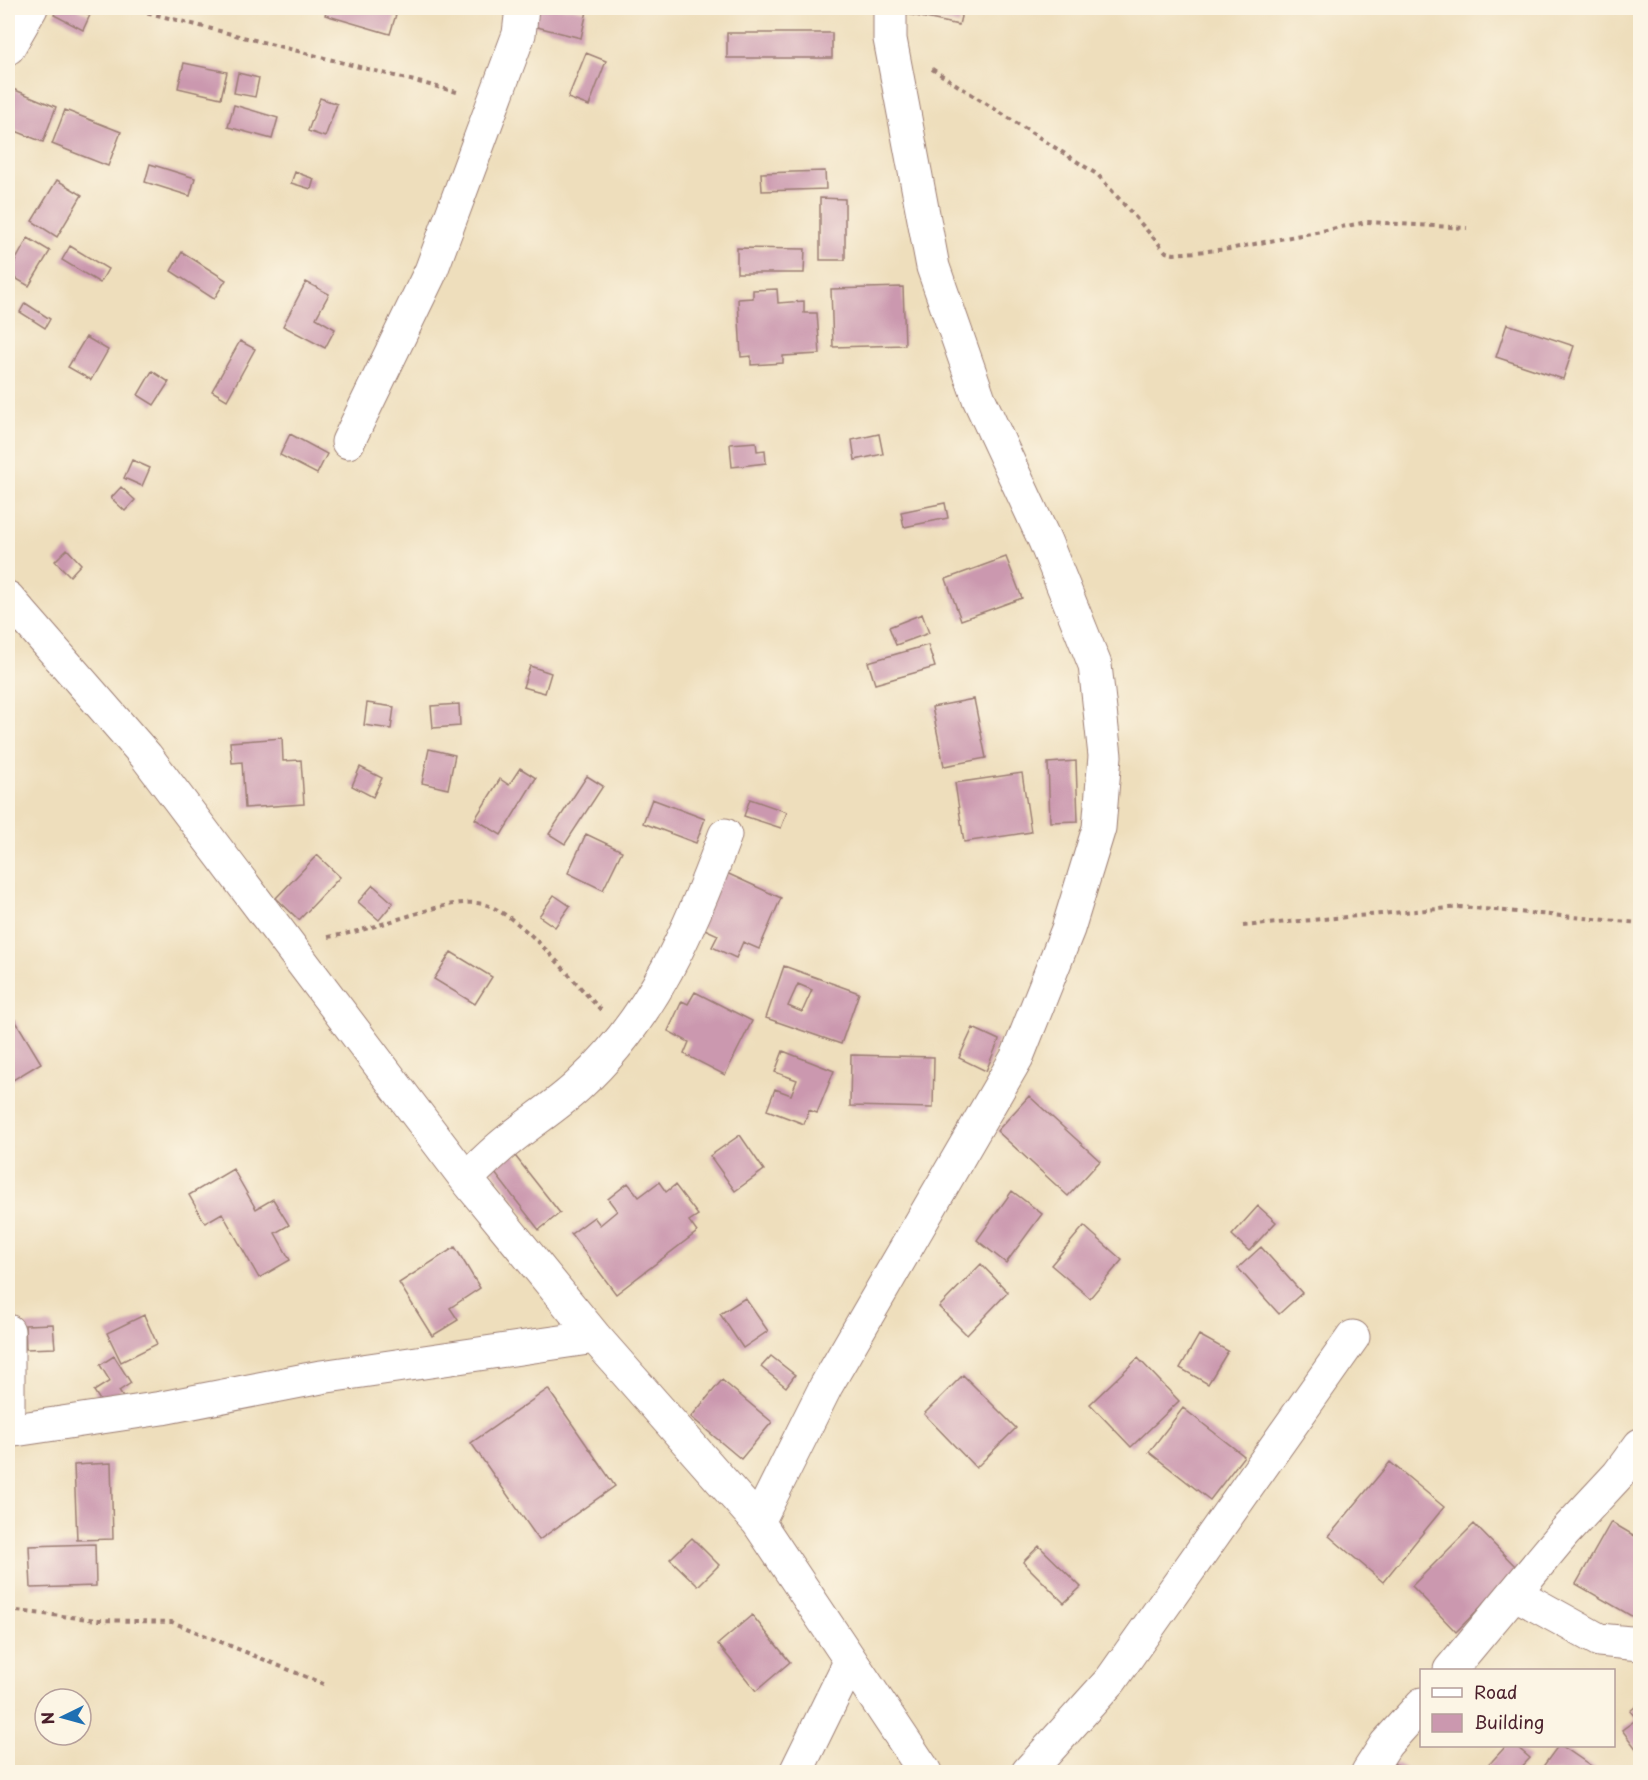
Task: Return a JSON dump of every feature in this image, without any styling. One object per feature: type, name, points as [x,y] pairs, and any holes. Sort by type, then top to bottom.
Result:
[{"type":"street","points":[[8,48],[31,8]]},
{"type":"street","points":[[348,442],[431,272],[519,34],[522,8]]},
{"type":"street","points":[[758,1522],[826,1386],[1017,1057],[1068,929],[1099,828],[1105,756],[1095,665],[1045,541],[979,399],[933,267],[890,23]]},
{"type":"street","points":[[8,598],[146,756],[466,1179],[595,1337],[758,1522],[925,1773]]},
{"type":"street","points":[[466,1179],[507,1141],[578,1086],[626,1036],[665,978],[702,899],[725,835]]},
{"type":"street","points":[[8,1331],[8,1408]]},
{"type":"street","points":[[8,1431],[162,1408],[321,1377],[595,1337]]},
{"type":"street","points":[[1028,1773],[1111,1680],[1353,1337]]},
{"type":"street","points":[[1452,1669],[1641,1445]]},
{"type":"street","points":[[1516,1594],[1599,1640],[1641,1644]]},
{"type":"street","points":[[796,1773],[850,1662]]},
{"type":"street","points":[[1368,1773],[1386,1744],[1420,1706]]},
{"type":"path","points":[[130,8],[494,101]]},
{"type":"path","points":[[890,23],[945,79],[1022,124],[1098,175],[1166,252],[1174,254],[1229,249],[1367,222],[1467,228]]},
{"type":"path","points":[[286,943],[348,934],[451,904],[472,902],[492,907],[524,930],[626,1036]]},
{"type":"path","points":[[1243,926],[1461,907],[1641,923]]},
{"type":"path","points":[[8,1610],[98,1620],[172,1622],[326,1685]]},
{"type":"building","points":[[58,8],[75,8],[90,15],[83,30],[54,15]]},
{"type":"building","points":[[327,8],[398,8],[390,34],[325,15]]},
{"type":"building","points":[[529,8],[572,8],[587,11],[581,38],[525,24]]},
{"type":"building","points":[[907,8],[963,8],[959,25],[906,14]]},
{"type":"building","points":[[727,33],[832,33],[832,58],[727,58]]},
{"type":"building","points":[[586,53],[606,61],[589,106],[568,98]]},
{"type":"building","points":[[184,63],[227,72],[221,98],[178,88]]},
{"type":"building","points":[[238,73],[259,78],[255,97],[234,93]]},
{"type":"building","points":[[8,87],[56,107],[43,142],[8,128]]},
{"type":"building","points":[[320,98],[337,104],[325,137],[308,131]]},
{"type":"building","points":[[234,105],[278,118],[272,139],[228,127]]},
{"type":"building","points":[[65,110],[121,132],[108,166],[52,144]]},
{"type":"building","points":[[150,164],[195,178],[190,196],[145,182]]},
{"type":"building","points":[[825,171],[826,189],[762,191],[761,173]]},
{"type":"building","points":[[295,172],[314,179],[311,189],[291,183]]},
{"type":"building","points":[[57,180],[82,195],[57,237],[32,221]]},
{"type":"building","points":[[820,198],[845,199],[845,260],[820,260]]},
{"type":"building","points":[[28,238],[50,251],[29,286],[8,274]]},
{"type":"building","points":[[70,246],[108,269],[100,283],[62,260]]},
{"type":"building","points":[[737,248],[805,249],[804,273],[737,273]]},
{"type":"building","points":[[182,252],[226,280],[214,299],[171,271]]},
{"type":"building","points":[[306,282],[329,294],[316,318],[335,329],[325,348],[283,326]]},
{"type":"building","points":[[903,287],[905,345],[833,347],[831,289]]},
{"type":"building","points":[[777,289],[778,303],[804,301],[804,313],[817,313],[820,354],[783,356],[783,363],[751,365],[751,356],[741,357],[738,299],[753,298],[753,290]]},
{"type":"building","points":[[25,303],[50,319],[45,328],[20,312]]},
{"type":"building","points":[[1507,324],[1574,346],[1563,379],[1496,357]]},
{"type":"building","points":[[86,337],[108,350],[91,380],[68,367]]},
{"type":"building","points":[[240,341],[255,349],[227,400],[212,391]]},
{"type":"building","points":[[152,371],[169,382],[154,405],[138,395]]},
{"type":"building","points":[[290,434],[327,454],[317,474],[280,455]]},
{"type":"building","points":[[879,434],[883,454],[855,460],[852,440]]},
{"type":"building","points":[[756,442],[757,451],[765,450],[766,463],[732,467],[730,444]]},
{"type":"building","points":[[132,460],[150,468],[142,486],[124,478]]},
{"type":"building","points":[[121,487],[135,500],[125,511],[111,498]]},
{"type":"building","points":[[945,503],[948,518],[904,527],[901,512]]},
{"type":"building","points":[[67,549],[81,564],[70,576],[55,561]]},
{"type":"building","points":[[1006,557],[1022,598],[961,620],[946,579]]},
{"type":"building","points":[[922,614],[929,633],[896,645],[889,627]]},
{"type":"building","points":[[928,645],[935,667],[875,684],[868,662]]},
{"type":"building","points":[[530,666],[551,673],[545,693],[523,687]]},
{"type":"building","points":[[974,699],[986,758],[944,766],[932,707]]},
{"type":"building","points":[[367,703],[394,707],[391,729],[364,725]]},
{"type":"building","points":[[459,704],[460,726],[433,728],[431,706]]},
{"type":"building","points":[[282,738],[283,761],[301,760],[304,804],[245,808],[242,762],[232,763],[230,742]]},
{"type":"building","points":[[429,749],[455,755],[448,789],[422,783]]},
{"type":"building","points":[[1076,761],[1078,821],[1050,822],[1048,763]]},
{"type":"building","points":[[360,767],[382,778],[373,797],[352,786]]},
{"type":"building","points":[[520,768],[536,778],[501,835],[475,819],[500,779],[509,785]]},
{"type":"building","points":[[1022,773],[1031,832],[964,842],[955,783]]},
{"type":"building","points":[[587,776],[603,786],[565,844],[549,834]]},
{"type":"building","points":[[652,799],[705,819],[696,843],[643,823]]},
{"type":"building","points":[[750,799],[787,812],[781,828],[744,816]]},
{"type":"building","points":[[586,834],[622,851],[603,890],[568,873]]},
{"type":"building","points":[[317,855],[340,877],[299,920],[276,898]]},
{"type":"building","points":[[720,870],[781,898],[759,949],[743,942],[736,958],[712,947],[718,935],[696,925]]},
{"type":"building","points":[[373,885],[393,903],[379,920],[358,902]]},
{"type":"building","points":[[554,895],[570,906],[555,927],[539,916]]},
{"type":"building","points":[[451,952],[492,977],[475,1004],[434,979]]},
{"type":"building","points":[[784,966],[859,993],[841,1044],[766,1018]],"holes":[[[798,984],[812,990],[802,1012],[788,1006]]]},
{"type":"building","points":[[695,992],[752,1021],[725,1075],[684,1054],[689,1042],[668,1031],[682,1001],[688,1004]]},
{"type":"building","points":[[15,1020],[41,1063],[8,1083],[8,1024]]},
{"type":"building","points":[[973,1028],[999,1040],[986,1071],[959,1058]]},
{"type":"building","points":[[783,1051],[834,1071],[817,1113],[809,1110],[804,1124],[767,1110],[775,1089],[791,1095],[797,1080],[775,1072]]},
{"type":"building","points":[[851,1055],[934,1057],[933,1108],[850,1106]]},
{"type":"building","points":[[1029,1096],[1100,1161],[1068,1196],[997,1131]]},
{"type":"building","points":[[740,1135],[764,1170],[735,1191],[710,1156]]},
{"type":"building","points":[[512,1152],[560,1213],[539,1230],[491,1168]]},
{"type":"building","points":[[233,1169],[256,1209],[273,1199],[289,1225],[275,1233],[290,1260],[259,1278],[222,1213],[205,1223],[189,1195]]},
{"type":"building","points":[[659,1182],[666,1192],[675,1185],[698,1215],[689,1221],[697,1232],[616,1294],[571,1234],[594,1217],[600,1225],[617,1211],[608,1199],[628,1183],[639,1197]]},
{"type":"building","points":[[1012,1191],[1042,1214],[1006,1263],[977,1240]]},
{"type":"building","points":[[1258,1206],[1276,1222],[1249,1251],[1232,1235]]},
{"type":"building","points":[[1084,1226],[1122,1260],[1090,1298],[1051,1265]]},
{"type":"building","points":[[455,1247],[480,1288],[450,1308],[458,1320],[432,1336],[399,1283]]},
{"type":"building","points":[[1261,1247],[1302,1293],[1279,1314],[1238,1268]]},
{"type":"building","points":[[981,1264],[1008,1292],[967,1335],[939,1307]]},
{"type":"building","points":[[745,1298],[768,1331],[743,1348],[720,1314]]},
{"type":"building","points":[[144,1315],[157,1344],[121,1362],[107,1333]]},
{"type":"building","points":[[53,1324],[55,1348],[26,1349],[25,1325]]},
{"type":"building","points":[[1199,1335],[1228,1351],[1208,1384],[1180,1368]]},
{"type":"building","points":[[114,1356],[131,1383],[119,1391],[124,1399],[107,1411],[94,1391],[110,1381],[100,1365]]},
{"type":"building","points":[[771,1356],[795,1375],[786,1387],[761,1367]]},
{"type":"building","points":[[1138,1358],[1179,1401],[1131,1447],[1090,1404]]},
{"type":"building","points":[[963,1375],[1016,1428],[976,1468],[924,1414]]},
{"type":"building","points":[[722,1380],[772,1422],[741,1459],[691,1417]]},
{"type":"building","points":[[548,1389],[615,1486],[539,1540],[471,1443]]},
{"type":"building","points":[[1183,1408],[1244,1456],[1210,1500],[1149,1452]]},
{"type":"building","points":[[1390,1462],[1444,1507],[1383,1582],[1329,1536]]},
{"type":"building","points":[[111,1463],[113,1539],[77,1540],[74,1465]]},
{"type":"building","points":[[1611,1522],[1640,1539],[1640,1621],[1576,1584]]},
{"type":"building","points":[[1474,1524],[1518,1569],[1456,1632],[1412,1586]]},
{"type":"building","points":[[692,1538],[719,1565],[698,1586],[670,1559]]},
{"type":"building","points":[[95,1544],[96,1586],[31,1588],[29,1546]]},
{"type":"building","points":[[1039,1546],[1081,1587],[1064,1603],[1023,1562]]},
{"type":"building","points":[[752,1615],[790,1662],[756,1691],[718,1644]]},
{"type":"building","points":[[1640,1703],[1640,1754],[1622,1730],[1637,1719],[1630,1711]]},
{"type":"building","points":[[1505,1747],[1517,1747],[1530,1758],[1517,1772],[1482,1772]]},
{"type":"building","points":[[1557,1747],[1563,1747],[1600,1772],[1539,1772]]},
{"type":"building","points":[[1380,1758],[1414,1772],[1374,1772]]}]
